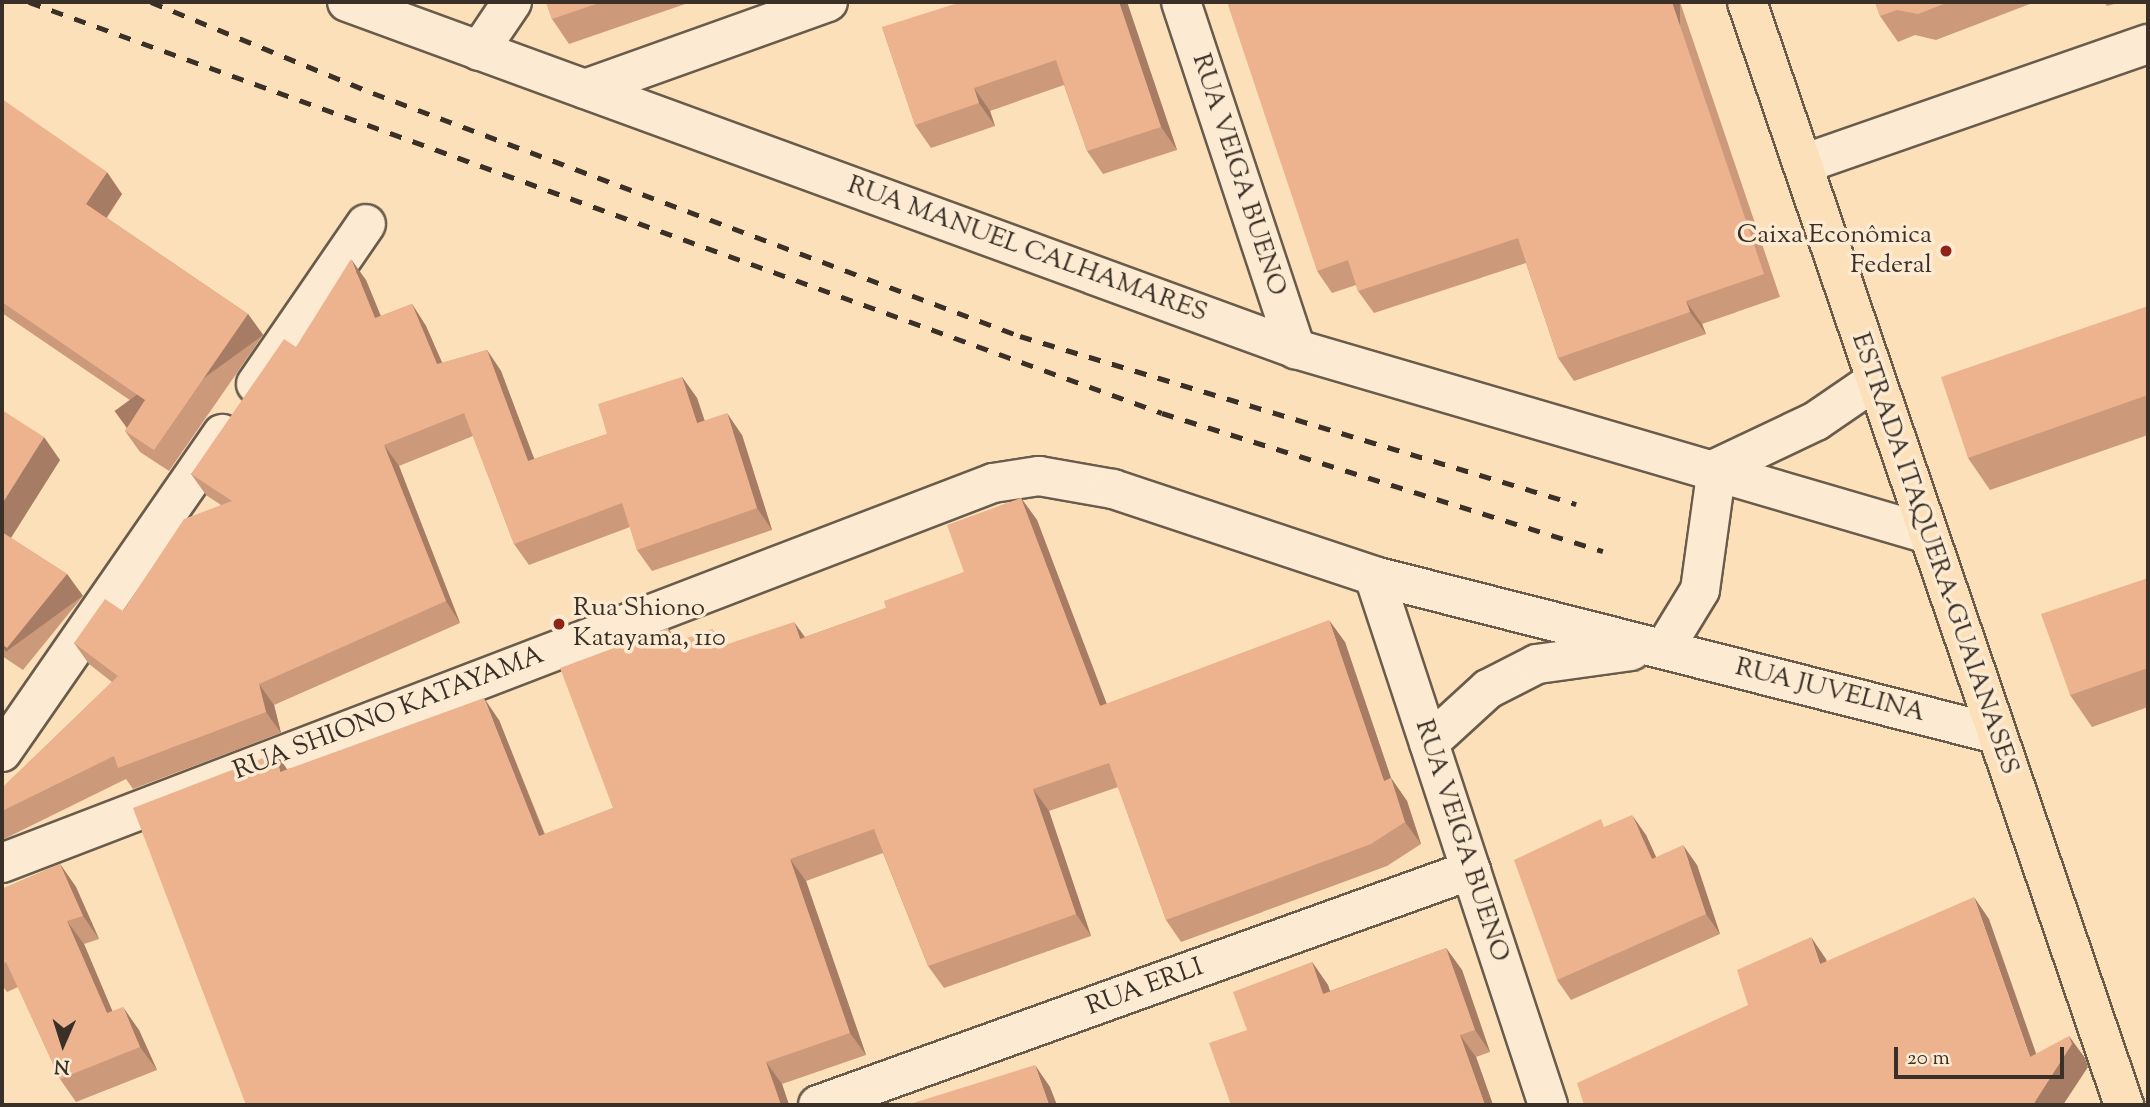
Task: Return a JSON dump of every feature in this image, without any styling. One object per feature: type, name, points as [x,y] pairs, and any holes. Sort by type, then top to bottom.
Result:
[{"type":"main road","name":"ESTRADA ITAQUERA-GUAIANASES","points":[[1747,2],[1803,164],[1873,382],[2124,1105]]},
{"type":"street","name":"RUA MANUEL CALHAMARES","points":[[347,2],[1296,349],[1717,468],[1925,533]]},
{"type":"street","points":[[479,51],[512,2]]},
{"type":"street","points":[[585,89],[828,2]]},
{"type":"street","name":"RUA VEIGA BUENO","points":[[1181,2],[1296,349]]},
{"type":"street","points":[[1803,164],[2148,44]]},
{"type":"street","points":[[2,752],[366,225]]},
{"type":"street","points":[[1664,649],[1700,590],[1717,468],[1816,421],[1873,382]]},
{"type":"street","name":"RUA SHIONO KATAYAMA","points":[[2,863],[993,483],[1071,478],[1374,576]]},
{"type":"street","name":"RUA VEIGA BUENO","points":[[1374,576],[1548,1105]]},
{"type":"street","name":"RUA JUVELINA","points":[[1374,576],[1996,734]]},
{"type":"street","name":"RUA JUVELINA","points":[[1429,743],[1488,689],[1537,664],[1664,649]]},
{"type":"street","name":"RUA ERLI","points":[[818,1105],[1471,870]]},
{"type":"building","points":[[546,2],[602,2],[552,19]]},
{"type":"building","points":[[961,2],[1119,2],[1161,127],[1087,151],[1056,60],[974,88],[979,103],[915,125],[882,27]]},
{"type":"building","points":[[1227,2],[1672,2],[1764,274],[1686,301],[1690,312],[1558,358],[1518,238],[1358,291],[1348,260],[1317,271]]},
{"type":"building","points":[[1875,2],[1949,2],[1918,14],[1897,10],[1880,16]]},
{"type":"building","points":[[2,99],[107,172],[86,204],[248,314],[154,450],[125,431],[145,400],[2,302]]},
{"type":"building","points":[[351,259],[375,318],[412,304],[437,364],[487,350],[528,461],[607,434],[598,404],[682,377],[697,423],[727,413],[757,508],[637,550],[622,503],[514,544],[464,413],[384,445],[446,601],[259,684],[266,712],[118,768],[114,756],[2,811],[2,788],[118,676],[74,643],[105,599],[123,611],[184,519],[232,501],[191,474],[284,339],[296,347]]},
{"type":"building","points":[[2148,306],[2148,395],[1968,458],[1941,377]]},
{"type":"building","points":[[2,410],[44,437],[2,504]]},
{"type":"building","points":[[1021,498],[1100,706],[1329,620],[1384,781],[1391,778],[1405,822],[1371,844],[1166,920],[1109,763],[1033,789],[1076,914],[928,966],[874,829],[790,859],[850,1033],[766,1062],[781,1105],[246,1105],[133,808],[276,753],[280,772],[484,698],[539,836],[613,808],[560,668],[668,628],[673,643],[712,629],[719,647],[794,622],[800,639],[886,608],[884,601],[964,572],[947,525]]},
{"type":"building","points":[[2,532],[67,574],[7,648],[2,644]]},
{"type":"building","points":[[2148,578],[2148,668],[2070,695],[2041,614]]},
{"type":"building","points":[[1632,815],[1652,859],[1683,845],[1706,914],[1557,980],[1514,860],[1601,819],[1604,827]]},
{"type":"building","points":[[60,864],[83,916],[67,921],[107,1013],[123,1007],[140,1047],[60,1079],[6,962],[2,964],[2,889]]},
{"type":"building","points":[[1974,897],[2030,1057],[2069,1036],[2072,1044],[2033,1105],[1584,1105],[1577,1083],[1748,1005],[1737,970],[1811,937],[1820,964]]},
{"type":"building","points":[[1446,948],[1475,1030],[1460,1035],[1485,1105],[1231,1105],[1209,1043],[1247,1030],[1233,992],[1312,962],[1323,994]]},
{"type":"building","points":[[1035,1065],[1049,1105],[907,1105]]},
{"type":"railway","points":[[29,2],[1162,413],[1603,551]]},
{"type":"railway","points":[[151,2],[373,93],[1020,336],[1576,504]]},
{"type":"place","name":"Caixa Econômica Federal","points":[[1946,251]]},
{"type":"place","name":"Rua Shiono Katayama, 110","points":[[559,624]]}]
